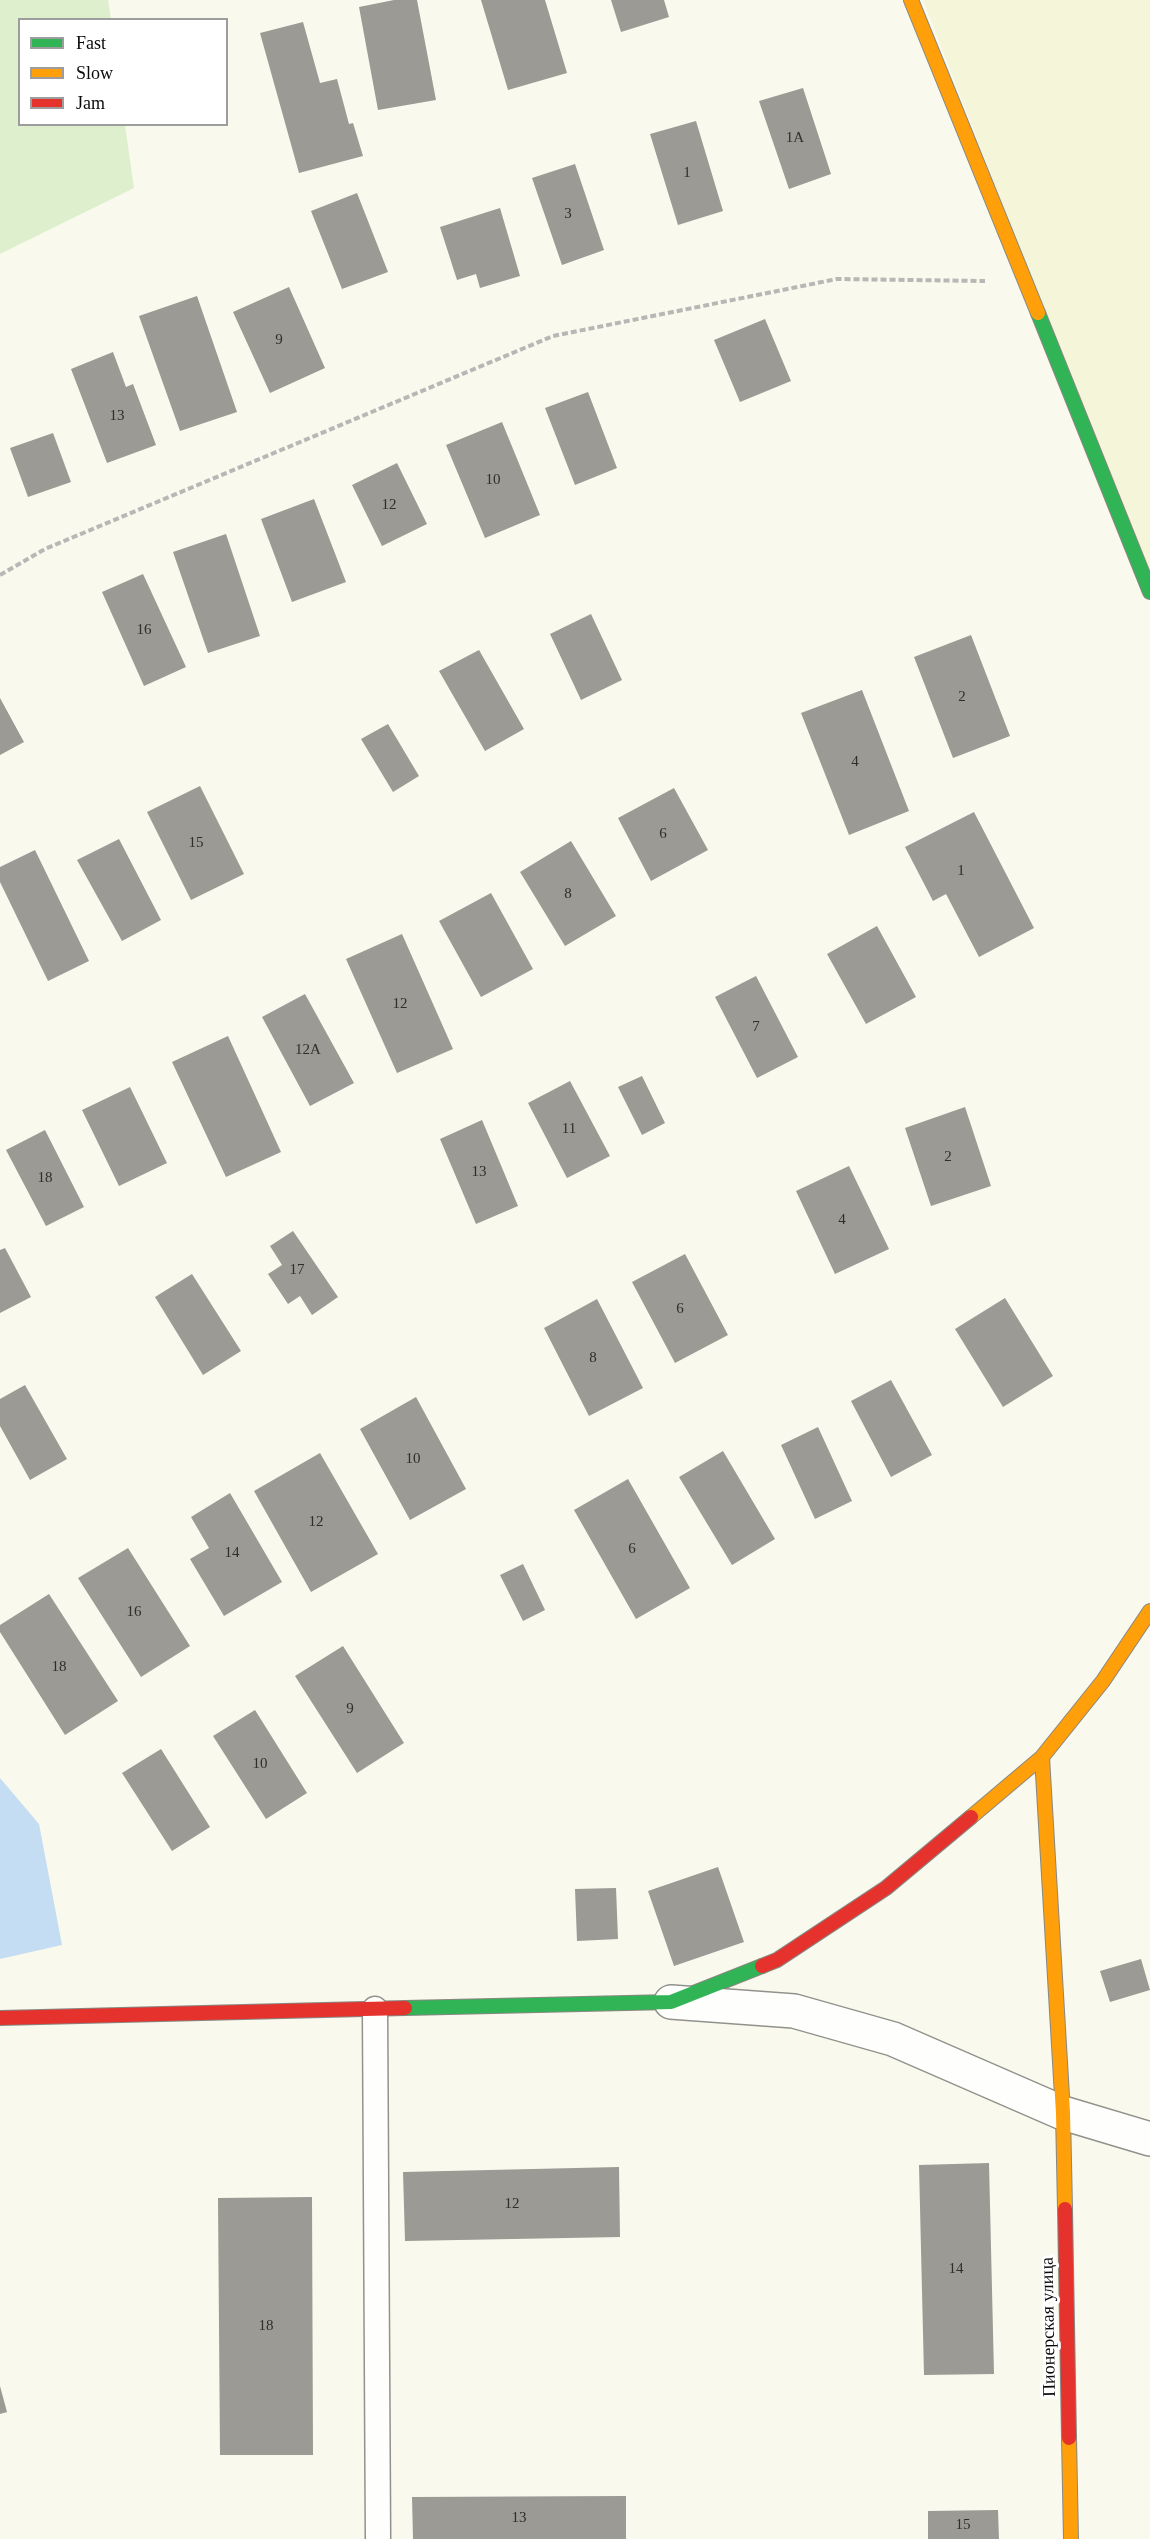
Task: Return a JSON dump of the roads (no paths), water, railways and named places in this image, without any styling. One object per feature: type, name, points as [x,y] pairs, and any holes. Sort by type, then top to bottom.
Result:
[{"type":"street","points":[[911,0],[1150,592]]},
{"type":"street","points":[[671,2002],[777,1960],[886,1888],[1042,1757],[1103,1681],[1150,1611]]},
{"type":"street","name":"Пионерская улица","points":[[1042,1757],[1063,2113],[1071,2539]]},
{"type":"street","points":[[0,2018],[671,2002],[794,2011],[893,2039],[1063,2113],[1150,2139]]},
{"type":"lane","points":[[375,2009],[378,2539]]},
{"type":"water","points":[[0,1778],[39,1824],[62,1945],[0,1959]]}]
